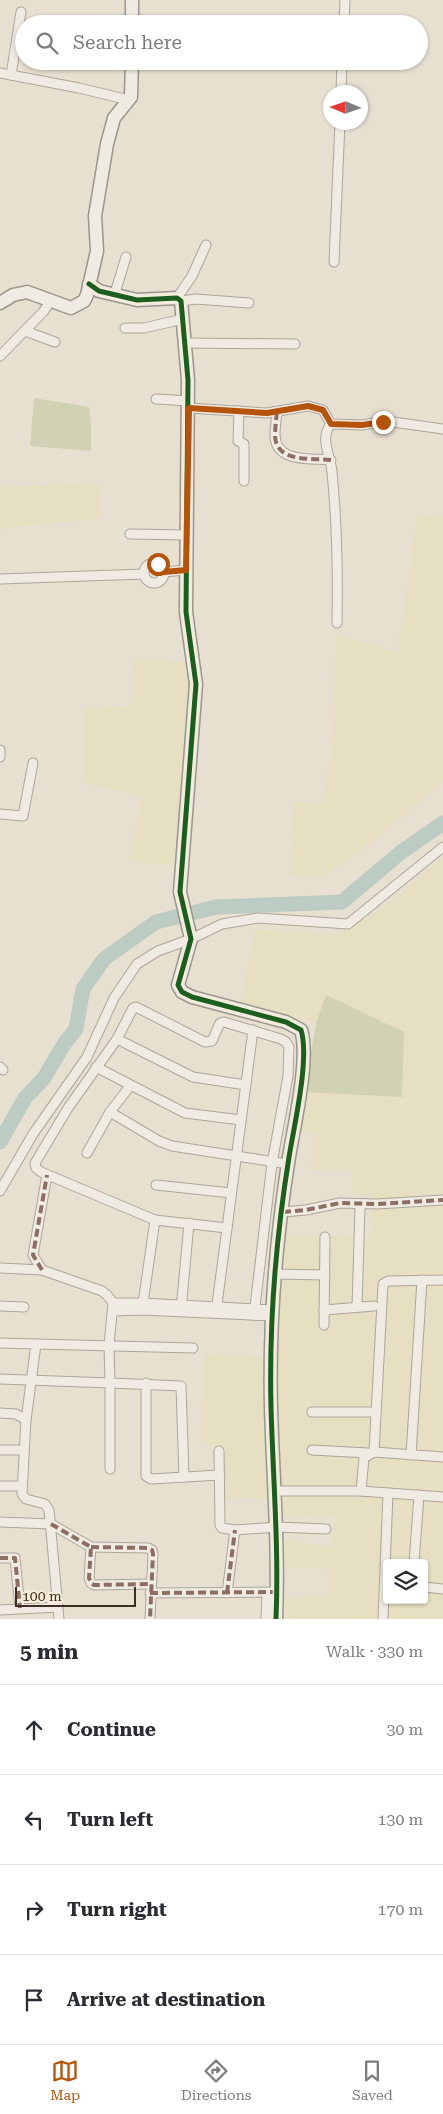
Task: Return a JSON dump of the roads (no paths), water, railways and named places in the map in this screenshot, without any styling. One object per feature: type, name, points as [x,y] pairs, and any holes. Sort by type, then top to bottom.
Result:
[{"type":"street","points":[[132,0],[132,15]]},
{"type":"street","points":[[344,15],[345,0]]},
{"type":"street","points":[[11,75],[15,50]]},
{"type":"street","points":[[0,303],[13,295],[27,292],[50,302],[71,308],[84,302],[96,251],[95,216],[107,144],[114,118],[133,92],[132,70]]},
{"type":"street","points":[[341,85],[342,70]]},
{"type":"street","points":[[0,74],[79,88],[129,100]]},
{"type":"street","points":[[334,262],[340,130]]},
{"type":"street","points":[[206,245],[179,300],[186,343],[189,404],[186,612],[188,636],[195,670],[195,704],[188,772],[180,894],[190,937],[178,981],[179,990],[192,997],[286,1022],[301,1030],[305,1047],[288,1164],[273,1313],[271,1405],[277,1527],[272,1592],[266,1619]]},
{"type":"street","points":[[115,293],[126,257]]},
{"type":"street","points":[[89,284],[99,291],[115,293],[137,300],[196,299],[249,303]]},
{"type":"street","points":[[0,356],[43,312],[50,302]]},
{"type":"street","points":[[126,328],[144,328],[183,319]]},
{"type":"street","points":[[25,331],[56,342]]},
{"type":"street","points":[[186,343],[295,344]]},
{"type":"street","points":[[156,399],[239,411],[276,412],[308,406],[320,408],[325,413],[331,424],[326,438],[326,450],[331,460],[338,547],[337,623]]},
{"type":"street","points":[[239,411],[238,441],[244,444],[244,481]]},
{"type":"street","points":[[276,412],[275,438],[282,452],[291,456],[331,460]]},
{"type":"street","points":[[331,424],[362,425],[386,421],[443,429]]},
{"type":"street","points":[[130,534],[186,535]]},
{"type":"street","points":[[0,583],[0,579],[144,574],[148,581],[154,583],[163,579],[164,572],[186,570]]},
{"type":"street","points":[[0,750],[0,757]]},
{"type":"street","points":[[0,814],[22,816],[33,763]]},
{"type":"street","points":[[0,1191],[33,1134],[87,1057],[114,998],[128,975],[147,957],[222,924],[244,919],[258,918],[348,924],[443,847]]},
{"type":"street","points":[[227,1228],[155,1220],[47,1175],[38,1169],[36,1161],[68,1108],[117,1039],[135,1008],[140,1008],[207,1042],[212,1041],[220,1023],[223,1022],[281,1039],[289,1047],[288,1076],[272,1163],[254,1312]]},
{"type":"street","points":[[216,1310],[254,1030]]},
{"type":"street","points":[[117,1039],[193,1077],[246,1084]]},
{"type":"street","points":[[96,1067],[185,1113],[241,1120]]},
{"type":"street","points":[[87,1153],[110,1112],[130,1086]]},
{"type":"street","points":[[110,1112],[165,1144],[272,1163],[288,1164]]},
{"type":"street","points":[[42,1270],[33,1255],[47,1175]]},
{"type":"street","points":[[156,1185],[231,1193]]},
{"type":"street","points":[[283,1212],[306,1210],[340,1203],[377,1204],[443,1200]]},
{"type":"street","points":[[357,1307],[360,1207]]},
{"type":"street","points":[[142,1306],[155,1220]]},
{"type":"street","points":[[181,1308],[189,1223]]},
{"type":"street","points":[[324,1325],[326,1236]]},
{"type":"street","points":[[0,1268],[42,1270],[107,1295],[113,1307],[110,1345],[110,1469]]},
{"type":"street","points":[[276,1274],[325,1275]]},
{"type":"street","points":[[412,1455],[422,1280]]},
{"type":"street","points":[[361,1491],[364,1459],[371,1452],[376,1412],[383,1284],[388,1281],[443,1280]]},
{"type":"street","points":[[0,1306],[24,1307]]},
{"type":"street","points":[[113,1307],[142,1306],[273,1313]]},
{"type":"street","points":[[324,1310],[374,1306]]},
{"type":"street","points":[[0,1343],[193,1348]]},
{"type":"street","points":[[36,1344],[26,1420],[21,1486],[23,1497],[42,1502],[48,1507],[59,1619]]},
{"type":"street","points":[[0,1379],[146,1383],[181,1386],[184,1476]]},
{"type":"street","points":[[146,1383],[146,1476],[151,1479],[220,1475]]},
{"type":"street","points":[[312,1412],[376,1412]]},
{"type":"street","points":[[0,1413],[16,1414],[26,1420]]},
{"type":"street","points":[[0,1450],[23,1450]]},
{"type":"street","points":[[312,1450],[443,1457]]},
{"type":"street","points":[[219,1451],[220,1527],[235,1530],[277,1527],[326,1529]]},
{"type":"street","points":[[0,1486],[21,1486]]},
{"type":"street","points":[[275,1491],[361,1491],[443,1497]]},
{"type":"street","points":[[387,1559],[388,1493]]},
{"type":"street","points":[[414,1559],[419,1495]]},
{"type":"street","points":[[0,1522],[51,1524],[91,1547],[150,1548],[153,1554],[150,1619]]},
{"type":"street","points":[[227,1593],[235,1530]]},
{"type":"street","points":[[91,1547],[89,1578],[91,1583],[151,1589],[227,1593],[272,1592]]},
{"type":"street","points":[[0,1558],[15,1558],[20,1608]]},
{"type":"street","points":[[428,1587],[443,1589]]},
{"type":"street","points":[[272,1592],[276,1619]]},
{"type":"street","points":[[383,1619],[384,1604]]},
{"type":"street","points":[[0,1610],[58,1607]]},
{"type":"waterway","points":[[0,1142],[25,1098],[44,1078],[64,1044],[76,1029],[83,989],[104,959],[156,922],[216,907],[342,902],[400,853],[443,823]]}]
